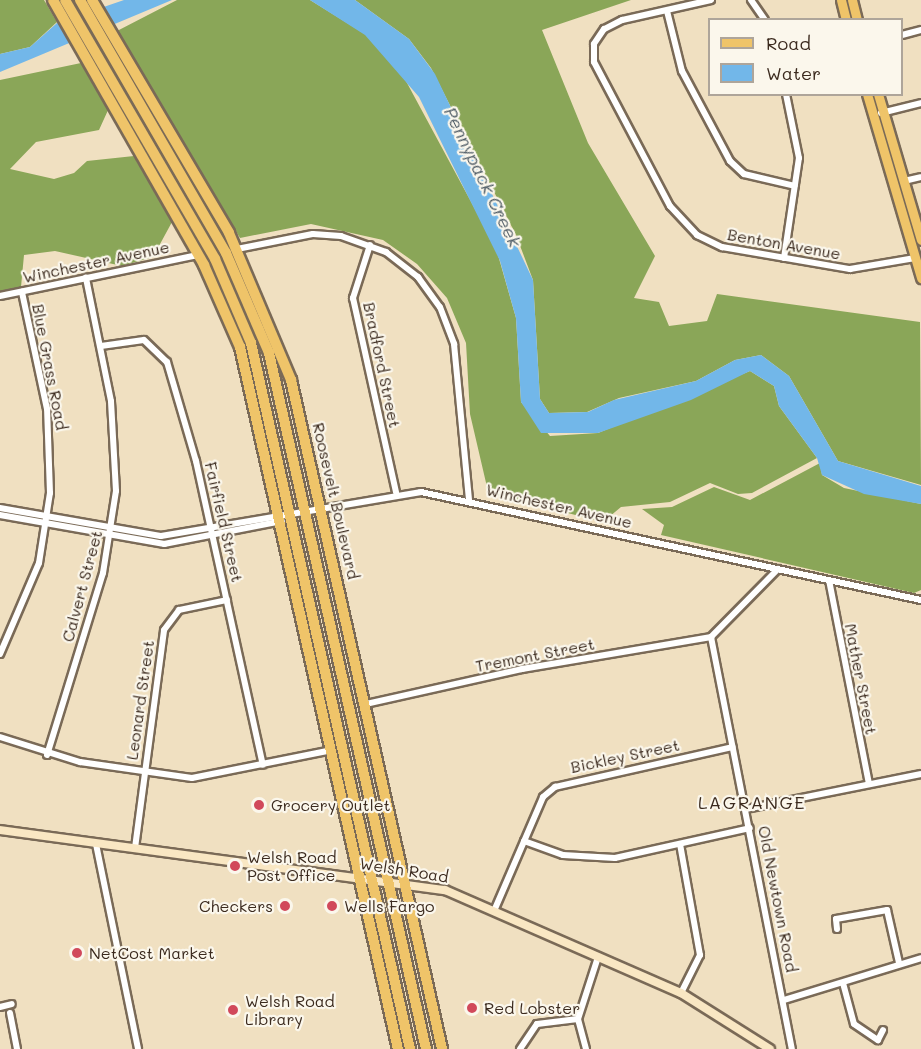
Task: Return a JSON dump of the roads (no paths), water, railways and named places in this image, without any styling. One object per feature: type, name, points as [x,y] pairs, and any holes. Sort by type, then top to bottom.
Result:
[{"type":"highway","name":"Roosevelt Boulevard","points":[[80,0],[173,138],[237,249],[291,380],[322,508],[442,1049]]},
{"type":"highway","name":"Roosevelt Boulevard","points":[[92,0],[118,56],[193,195],[261,331],[307,512],[426,1049]]},
{"type":"highway","points":[[61,3],[169,180],[222,273],[260,372],[410,1049]]},
{"type":"highway","points":[[98,66],[260,372]]},
{"type":"highway","points":[[173,138],[193,195]]},
{"type":"highway","points":[[169,180],[185,231]]},
{"type":"highway","points":[[230,318],[253,390],[400,1049]]},
{"type":"highway","points":[[400,1049],[402,1012]]},
{"type":"highway","points":[[437,1028],[437,1049]]},
{"type":"main road","points":[[842,0],[846,18]]},
{"type":"main road","points":[[852,0],[856,18]]},
{"type":"main road","points":[[868,96],[921,278]]},
{"type":"main road","points":[[879,96],[921,240]]},
{"type":"main road","name":"Welsh Road","points":[[0,830],[445,890],[681,993],[770,1049]]},
{"type":"street","points":[[711,0],[667,11],[682,72],[730,161],[744,174],[795,186]]},
{"type":"street","points":[[751,0],[764,18]]},
{"type":"street","name":"Benton Avenue","points":[[667,11],[622,20],[596,38],[596,64],[684,224],[722,247],[850,269],[915,258]]},
{"type":"street","points":[[903,35],[921,30]]},
{"type":"street","points":[[784,258],[799,146],[786,96]]},
{"type":"street","points":[[873,114],[921,103]]},
{"type":"street","points":[[904,181],[921,177]]},
{"type":"street","name":"Winchester Avenue","points":[[237,249],[313,234],[370,245],[418,277],[448,325],[469,500],[921,600]]},
{"type":"street","name":"Bradford Street","points":[[370,245],[353,298],[396,492]]},
{"type":"street","name":"Winchester Avenue","points":[[0,297],[198,255]]},
{"type":"street","name":"Calvert Street","points":[[47,755],[112,529],[116,449],[101,346],[86,278]]},
{"type":"street","name":"Blue Grass Road","points":[[0,654],[32,583],[48,517],[49,422],[22,292]]},
{"type":"street","name":"Fairfield Street","points":[[101,346],[144,340],[164,355],[212,533],[264,765]]},
{"type":"street","points":[[0,515],[110,537],[164,544],[396,492],[469,500]]},
{"type":"street","points":[[0,508],[154,536],[212,533]]},
{"type":"street","points":[[711,638],[778,569]]},
{"type":"street","name":"Mather Street","points":[[829,580],[868,783]]},
{"type":"street","name":"Leonard Street","points":[[135,848],[164,630],[179,610],[227,600]]},
{"type":"street","name":"Tremont Street","points":[[366,704],[522,669],[711,638]]},
{"type":"street","name":"Old Newtown Road","points":[[711,638],[792,1049]]},
{"type":"street","points":[[0,737],[47,755],[192,778],[332,750]]},
{"type":"street","name":"Bickley Street","points":[[494,911],[543,797],[555,787],[733,747]]},
{"type":"street","points":[[746,809],[921,774]]},
{"type":"street","points":[[524,841],[594,859],[680,844],[750,828]]},
{"type":"street","points":[[96,844],[138,1049]]},
{"type":"street","points":[[680,844],[700,955],[681,993]]},
{"type":"street","points":[[837,929],[836,919],[887,910],[899,963]]},
{"type":"street","points":[[586,1049],[578,1019],[598,957]]},
{"type":"street","points":[[784,1000],[921,958]]},
{"type":"street","points":[[843,983],[854,1024],[878,1040],[883,1030]]},
{"type":"street","points":[[0,1007],[12,1004]]},
{"type":"street","points":[[10,1013],[17,1049]]},
{"type":"street","points":[[520,1049],[537,1024],[578,1019]]},
{"type":"water","points":[[124,0],[172,0],[0,72],[0,54],[30,47],[57,23]]},
{"type":"water","name":"Pennypack Creek","points":[[310,0],[355,0],[409,39],[435,74],[533,280],[540,399],[549,413],[588,412],[614,400],[696,381],[735,360],[761,355],[789,376],[838,461],[921,486],[921,504],[864,494],[822,475],[817,458],[779,406],[774,386],[750,371],[691,400],[598,433],[541,433],[521,402],[516,318],[500,261],[419,97],[365,35]]},
{"type":"place","name":"Grocery Outlet","points":[[259,805]]},
{"type":"place","name":"Welsh Road Post Office","points":[[235,866]]},
{"type":"place","name":"Checkers","points":[[285,906]]},
{"type":"place","name":"Wells Fargo","points":[[332,906]]},
{"type":"place","name":"NetCost Market","points":[[77,953]]},
{"type":"place","name":"Red Lobster","points":[[472,1008]]},
{"type":"place","name":"Welsh Road Library","points":[[233,1010]]},
{"type":"district","name":"LAGRANGE","points":[[752,802]]}]
